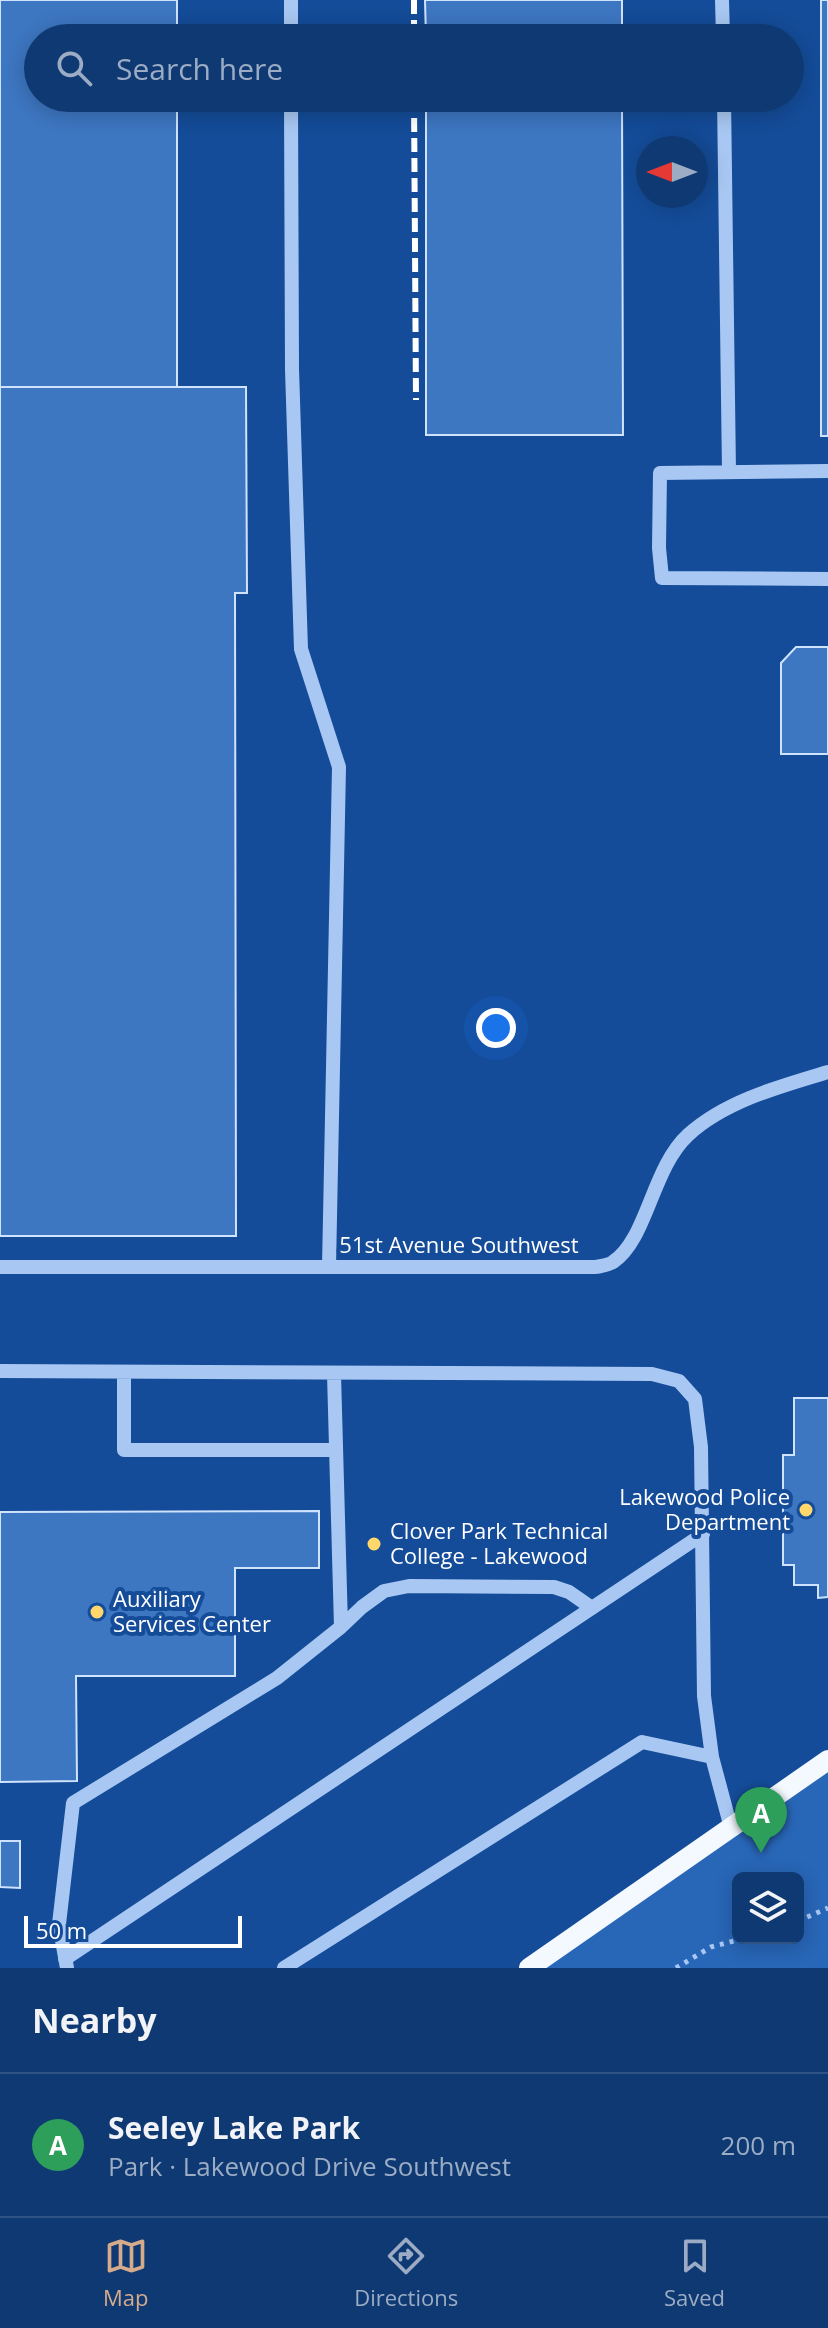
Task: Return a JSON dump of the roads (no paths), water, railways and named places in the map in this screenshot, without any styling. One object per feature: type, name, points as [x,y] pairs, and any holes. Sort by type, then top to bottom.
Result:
[{"type":"main road","points":[[529,1968],[828,1760]]},
{"type":"street","points":[[291,0],[291,24]]},
{"type":"street","points":[[722,0],[723,24]]},
{"type":"street","points":[[291,112],[292,369],[301,649],[339,767],[329,1267]]},
{"type":"street","points":[[724,112],[729,472]]},
{"type":"street","points":[[828,471],[660,473],[662,578],[828,579]]},
{"type":"street","name":"51st Avenue Southwest","points":[[0,1267],[596,1267],[612,1263],[635,1236],[667,1159],[688,1135],[730,1108],[791,1083],[828,1072]]},
{"type":"street","points":[[0,1371],[652,1374],[679,1381],[695,1399],[701,1447],[704,1696],[712,1757],[731,1828]]},
{"type":"street","points":[[124,1372],[124,1450],[336,1450]]},
{"type":"street","points":[[334,1374],[341,1627]]},
{"type":"street","points":[[592,1608],[569,1592],[554,1587],[409,1586],[384,1591],[277,1678],[73,1803],[59,1924],[66,1964],[703,1534]]},
{"type":"street","points":[[284,1968],[642,1742],[712,1757]]},
{"type":"railway","points":[[414,0],[414,24]]},
{"type":"railway","points":[[414,112],[416,400]]},
{"type":"place","name":"Lakewood Police Department","points":[[806,1510]]},
{"type":"place","name":"Clover Park Technical College - Lakewood","points":[[374,1544]]},
{"type":"place","name":"Auxiliary Services Center","points":[[97,1612]]},
{"type":"place","name":"Seeley Lake Park","points":[[761,1853]]}]
